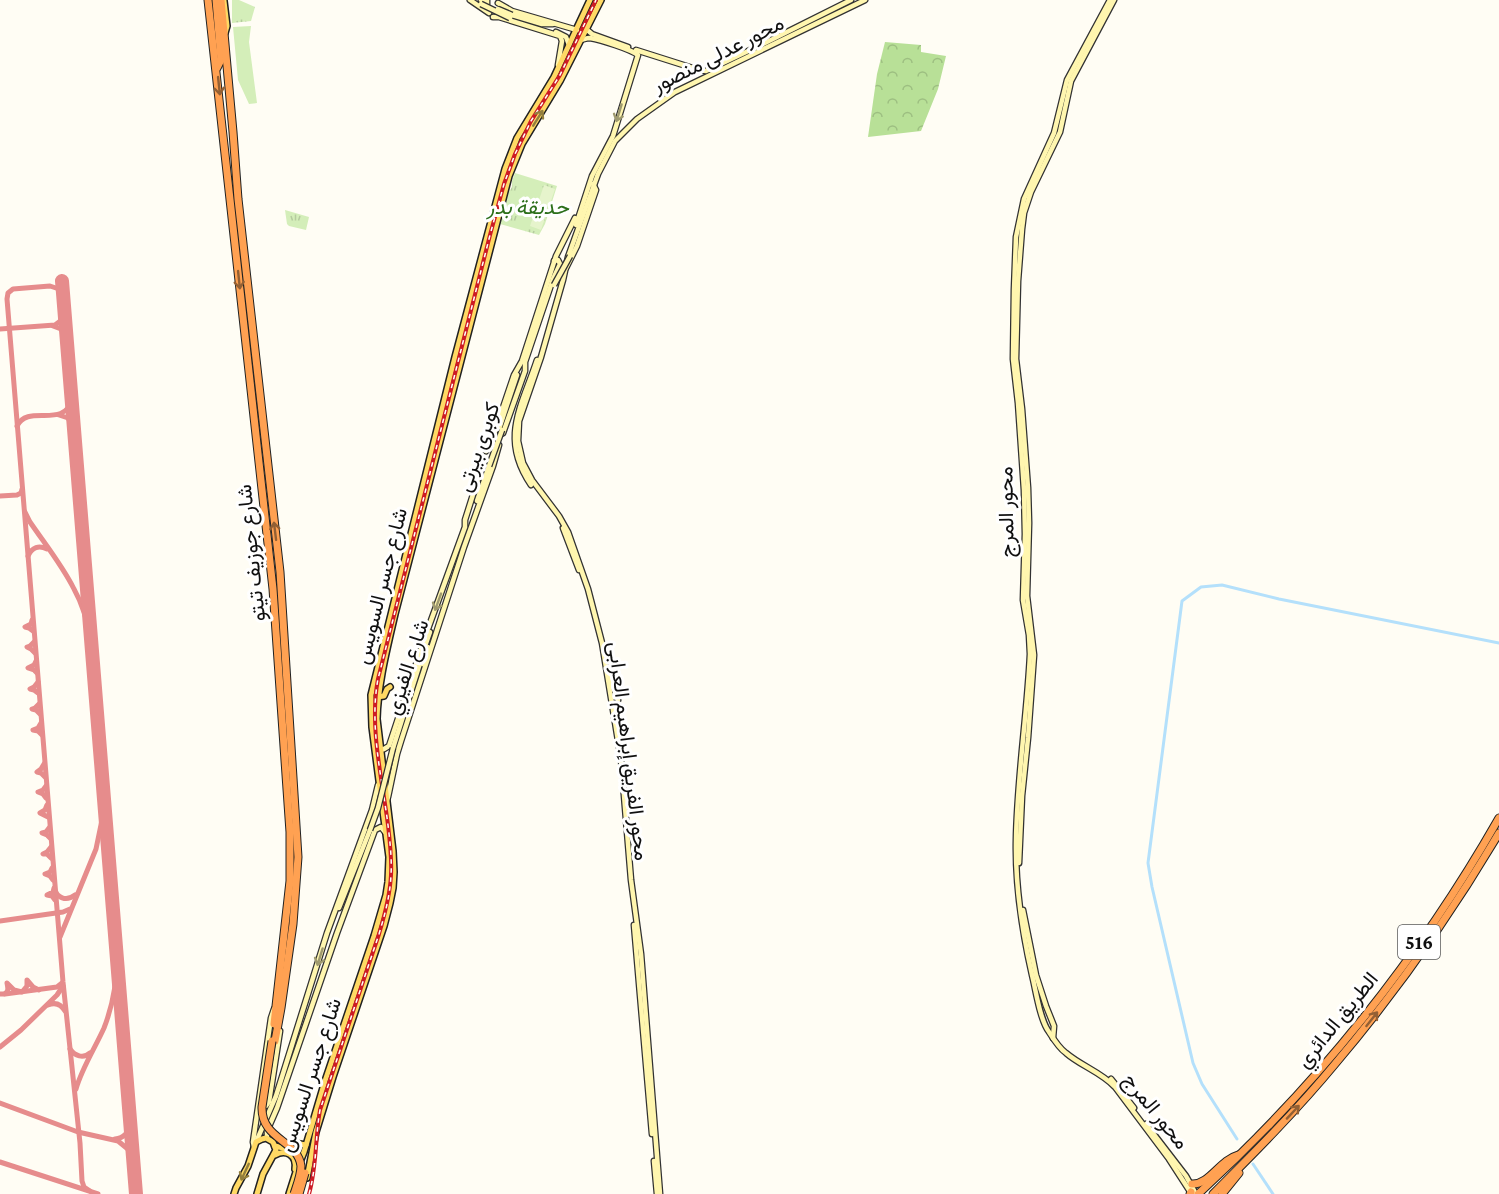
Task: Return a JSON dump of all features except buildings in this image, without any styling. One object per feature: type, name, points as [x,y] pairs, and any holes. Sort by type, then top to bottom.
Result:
[{"type":"highway","name":"شارع جوزيف تيتو","points":[[223,0],[237,188],[253,305],[278,555],[298,857],[296,900],[278,1007]]},
{"type":"highway","name":"شارع جوزيف تيتو","points":[[211,2],[273,589],[290,842],[289,890],[278,1007]]},
{"type":"highway","points":[[278,555],[284,566]]},
{"type":"highway","name":"الطريق الدائري","points":[[1251,1150],[1380,995],[1436,919],[1499,818]]},
{"type":"highway","name":"الطريق الدائري","points":[[1213,1194],[1244,1157],[1333,1067],[1381,1008],[1443,923],[1499,833]]},
{"type":"highway","points":[[278,1007],[262,1112],[268,1128],[299,1158],[300,1172],[292,1194]]},
{"type":"highway","points":[[278,1007],[265,1114],[270,1126],[295,1148],[304,1161],[304,1176],[300,1194]]},
{"type":"highway","points":[[1194,1192],[1227,1159],[1244,1157],[1235,1179],[1222,1194]]},
{"type":"highway","name":"الطريق الدائري","points":[[1194,1192],[1244,1157]]},
{"type":"main road","points":[[473,0],[483,2],[511,17],[556,33],[562,39],[558,68]]},
{"type":"main road","name":"شارع جسر السويس","points":[[391,851],[385,832],[371,714],[371,695],[498,203],[504,169],[514,144],[558,68],[590,0]]},
{"type":"main road","name":"شارع جسر السويس","points":[[498,203],[522,144],[560,81],[581,40],[589,34],[600,0]]},
{"type":"main road","name":"محور عدلى منصور","points":[[613,140],[652,107],[675,92],[851,0]]},
{"type":"main road","name":"محور عدلى منصور","points":[[589,34],[646,54],[710,72],[865,0]]},
{"type":"main road","name":"محور المرج","points":[[1112,0],[1072,78],[1061,117],[1058,138],[1028,199],[1023,221],[1016,353],[1018,391],[1023,415],[1029,511],[1025,600],[1032,631],[1034,655],[1022,796],[1019,888],[1023,930],[1046,1026],[1063,1051],[1118,1085],[1194,1192]]},
{"type":"main road","points":[[483,2],[491,15],[562,33],[569,45]]},
{"type":"main road","points":[[498,3],[505,8],[577,30]]},
{"type":"main road","points":[[502,18],[500,13],[505,8]]},
{"type":"main road","points":[[511,17],[542,24],[555,24]]},
{"type":"main road","points":[[807,27],[811,34]]},
{"type":"main road","points":[[581,40],[589,34]]},
{"type":"main road","name":"محور عدلى منصور","points":[[589,34],[636,53],[637,60]]},
{"type":"main road","points":[[613,140],[637,60],[646,54]]},
{"type":"main road","points":[[699,70],[703,78]]},
{"type":"main road","name":"محور الفريق إبراهيم العرابى","points":[[613,140],[590,180],[581,208],[517,425],[517,441],[518,459],[525,475],[566,534],[584,585],[596,636],[612,715],[648,1067]]},
{"type":"main road","name":"محور الفريق إبراهيم العرابى","points":[[517,425],[541,357],[568,256],[593,185],[613,140]]},
{"type":"main road","points":[[523,361],[539,328],[554,285],[570,256],[593,191],[593,185]]},
{"type":"main road","points":[[523,361],[554,262],[581,208]]},
{"type":"main road","points":[[530,346],[560,263],[558,260],[554,262]]},
{"type":"main road","points":[[553,279],[559,280]]},
{"type":"main road","name":"كوبرى بيرتى","points":[[445,604],[465,543],[464,538],[523,361]]},
{"type":"main road","points":[[486,452],[499,431]]},
{"type":"main road","name":"محور الفريق إبراهيم العرابى","points":[[517,441],[529,476],[562,520],[571,538],[592,602],[607,670],[621,759],[631,880],[641,961],[659,1194]]},
{"type":"main road","points":[[480,457],[488,465],[499,445]]},
{"type":"main road","name":"كوبرى بيرتى","points":[[394,749],[432,627],[431,621],[488,465]]},
{"type":"main road","name":"شارع جسر السويس","points":[[300,1194],[307,1177],[316,1132],[393,888],[394,872],[380,750],[377,697],[419,511]]},
{"type":"main road","name":"شارع الفيزي","points":[[394,749],[401,741],[445,604]]},
{"type":"main road","points":[[267,1138],[267,1131],[337,933],[342,908],[373,830],[394,749],[426,652],[440,621]]},
{"type":"main road","points":[[607,670],[618,700]]},
{"type":"main road","points":[[377,697],[384,696],[390,687]]},
{"type":"main road","points":[[380,750],[394,749]]},
{"type":"main road","points":[[387,800],[394,749]]},
{"type":"main road","points":[[234,1193],[246,1171],[276,1096],[325,935],[369,817],[379,783]]},
{"type":"main road","points":[[325,935],[378,823],[378,819],[374,816],[369,817]]},
{"type":"main road","points":[[373,830],[381,827],[385,832]]},
{"type":"main road","name":"شارع جسر السويس","points":[[292,1194],[293,1181],[345,1020],[377,937]]},
{"type":"main road","name":"شارع جوزيف تيتو","points":[[259,1103],[264,1107],[269,1102],[282,1020],[278,1007]]},
{"type":"main road","name":"شارع جوزيف تيتو","points":[[255,1145],[253,1142],[271,1018],[278,1007]]},
{"type":"main road","points":[[345,1020],[348,1023],[351,1022]]},
{"type":"main road","points":[[275,1064],[280,1069],[286,1067]]},
{"type":"main road","points":[[255,1145],[262,1138],[267,1138],[272,1141],[276,1150],[263,1173],[257,1194]]},
{"type":"main road","points":[[275,1146],[282,1148],[294,1143],[306,1145]]},
{"type":"main road","points":[[273,1156],[284,1152],[294,1159],[295,1166],[291,1181],[301,1174],[307,1177]]},
{"type":"main road","points":[[299,1164],[304,1169],[309,1166]]},
{"type":"green space","points":[[232,0],[239,0],[255,7],[251,21],[232,23]]},
{"type":"green space","points":[[251,26],[249,42],[257,103],[249,104],[238,80],[233,27]]},
{"type":"green space","points":[[885,42],[921,45],[921,52],[946,56],[938,89],[921,131],[868,137],[877,74]]},
{"type":"green space","name":"حديقة بدر","points":[[515,173],[557,186],[545,224],[539,235],[500,224]]},
{"type":"green space","points":[[544,185],[555,189],[549,207],[538,203]]},
{"type":"green space","points":[[537,206],[548,209],[541,230],[530,226]]},
{"type":"green space","points":[[285,210],[309,217],[306,230],[289,226]]},
{"type":"waterway","points":[[1237,1139],[1202,1084],[1193,1063],[1148,863],[1182,601],[1201,587],[1222,585],[1279,599],[1499,643]]},
{"type":"waterway","points":[[1253,1164],[1273,1194]]},
{"type":"taxiway","points":[[63,297],[59,289],[50,286],[13,289],[8,293],[7,299],[63,982],[82,1181],[84,1187],[90,1191]]},
{"type":"taxiway","points":[[0,329],[55,325],[63,319],[65,313]]},
{"type":"taxiway","points":[[53,326],[61,329],[67,338]]},
{"type":"taxiway","points":[[17,426],[29,416],[62,413],[68,408],[72,399]]},
{"type":"taxiway","points":[[59,415],[68,418],[74,427]]},
{"type":"taxiway","points":[[0,496],[17,495],[22,489]]},
{"type":"taxiway","points":[[25,512],[77,595],[91,638]]},
{"type":"taxiway","points":[[28,556],[36,548],[47,549]]},
{"type":"taxiway","points":[[32,620],[31,624],[25,627],[33,631]]},
{"type":"taxiway","points":[[34,642],[27,647],[35,653]]},
{"type":"taxiway","points":[[36,661],[28,668],[37,673]]},
{"type":"taxiway","points":[[38,682],[30,689],[38,693]]},
{"type":"taxiway","points":[[39,704],[32,709],[40,714]]},
{"type":"taxiway","points":[[41,723],[33,730],[42,735]]},
{"type":"taxiway","points":[[44,764],[37,772],[45,777]]},
{"type":"taxiway","points":[[46,786],[38,792],[46,798]]},
{"type":"taxiway","points":[[60,937],[96,849],[104,797]]},
{"type":"taxiway","points":[[47,805],[40,813],[48,817]]},
{"type":"taxiway","points":[[49,828],[42,833],[50,838]]},
{"type":"taxiway","points":[[51,847],[43,854],[51,858]]},
{"type":"taxiway","points":[[52,868],[45,874],[53,880]]},
{"type":"taxiway","points":[[55,900],[52,896],[47,895],[53,892],[54,888],[62,898],[75,895]]},
{"type":"taxiway","points":[[0,921],[70,909]]},
{"type":"taxiway","points":[[76,1089],[107,1019],[114,993],[117,957]]},
{"type":"taxiway","points":[[0,994],[7,992],[7,983],[14,990],[22,992],[27,986],[27,980],[39,990]]},
{"type":"taxiway","points":[[5,994],[57,987],[62,983]]},
{"type":"taxiway","points":[[0,1047],[21,1030],[57,995],[63,986]]},
{"type":"taxiway","points":[[48,1005],[58,1004],[65,1011]]},
{"type":"taxiway","points":[[70,1049],[79,1056],[90,1053]]},
{"type":"taxiway","points":[[0,1103],[78,1132],[118,1141],[129,1150],[133,1161]]},
{"type":"taxiway","points":[[115,1139],[126,1134],[130,1123]]},
{"type":"taxiway","points":[[0,1162],[98,1194]]},
{"type":"taxiway","points":[[133,1194],[136,1187]]},
{"type":"runway","points":[[62,281],[136,1194]]},
{"type":"railway","points":[[309,1194],[320,1110],[379,934],[390,890],[390,844],[377,752],[375,715],[378,679],[504,184],[531,121],[560,75],[596,0]]}]
